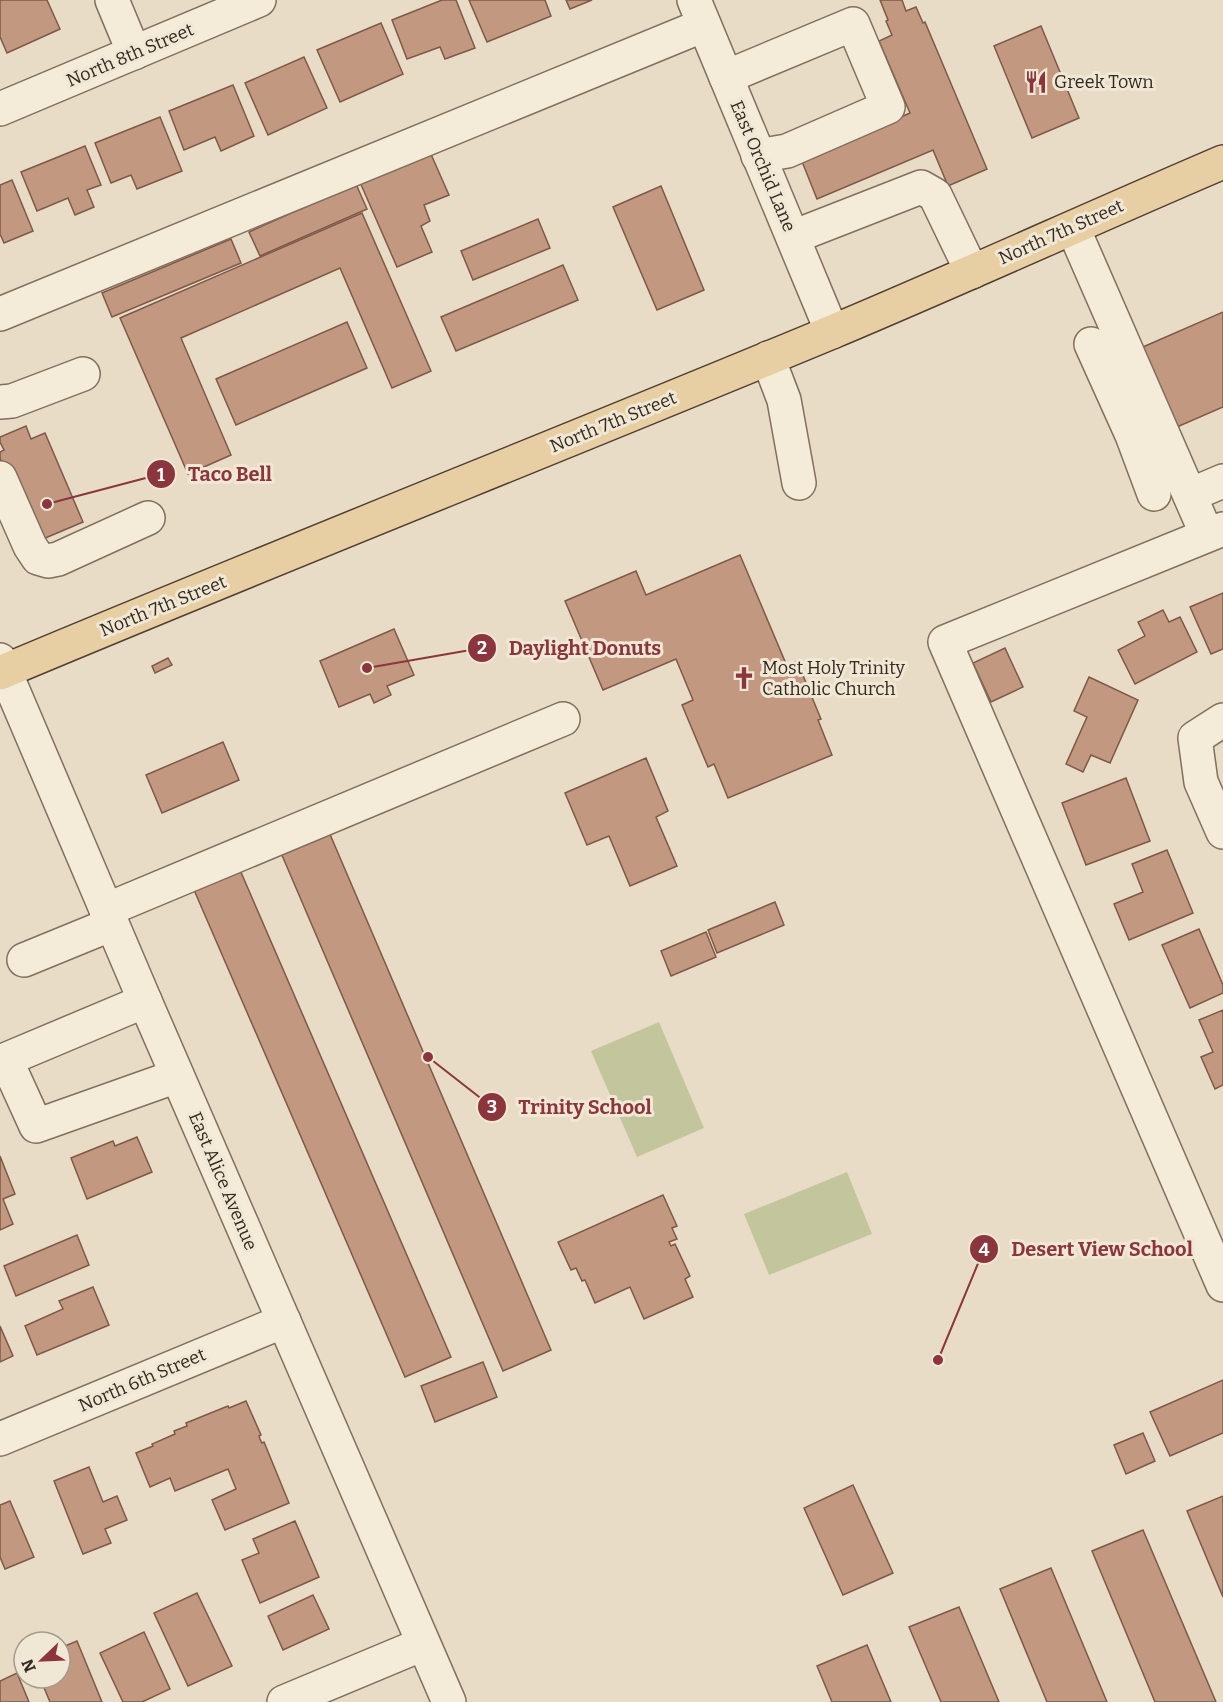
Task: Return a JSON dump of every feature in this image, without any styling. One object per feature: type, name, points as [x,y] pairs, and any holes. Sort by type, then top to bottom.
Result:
[{"type":"main road","name":"North 7th Street","points":[[2,668],[832,332],[1223,162]]},
{"type":"street","points":[[112,0],[134,53]]},
{"type":"street","name":"North 8th Street","points":[[0,109],[259,0]]},
{"type":"street","points":[[0,314],[699,12]]},
{"type":"street","name":"East Orchid Lane","points":[[699,12],[832,332]]},
{"type":"street","points":[[726,77],[853,24],[888,107],[787,151],[758,156]]},
{"type":"street","points":[[793,237],[921,187],[935,195],[972,272]]},
{"type":"street","points":[[1073,228],[1190,495],[1215,532],[945,642],[1223,1286]]},
{"type":"street","points":[[1091,344],[1132,435],[1154,494]]},
{"type":"street","points":[[768,358],[784,400],[799,483]]},
{"type":"street","points":[[0,402],[12,401],[83,374]]},
{"type":"street","points":[[0,478],[30,546],[38,558],[48,561],[58,559],[148,518]]},
{"type":"street","points":[[1190,495],[1223,481]]},
{"type":"street","name":"East Alice Avenue","points":[[2,668],[448,1702]]},
{"type":"street","points":[[24,960],[109,917],[563,719]]},
{"type":"street","points":[[1223,720],[1195,738],[1201,782],[1223,832]]},
{"type":"street","points":[[145,1001],[3,1061],[36,1126],[177,1076]]},
{"type":"street","name":"North 6th Street","points":[[0,1439],[284,1322]]},
{"type":"street","points":[[284,1702],[423,1644]]},
{"type":"green space","points":[[659,1022],[704,1128],[637,1157],[591,1051]]},
{"type":"green space","points":[[847,1172],[872,1234],[769,1275],[744,1214]]},
{"type":"building","points":[[0,0],[47,0],[60,29],[7,53],[0,37]]},
{"type":"building","points":[[442,0],[456,0],[475,48],[445,59],[440,47],[407,59],[392,20]]},
{"type":"building","points":[[469,0],[545,0],[551,16],[487,42]]},
{"type":"building","points":[[566,0],[592,0],[570,9]]},
{"type":"building","points":[[880,0],[902,0],[906,11],[916,7],[923,23],[925,22],[987,169],[948,186],[933,150],[817,199],[801,159],[910,113],[879,41],[892,35]]},
{"type":"building","points":[[381,23],[403,74],[340,102],[317,50]]},
{"type":"building","name":"Greek Town","points":[[1041,26],[1079,118],[1032,138],[994,46]]},
{"type":"building","points":[[304,57],[327,108],[268,135],[245,83]]},
{"type":"building","points":[[233,85],[254,136],[221,151],[215,137],[184,150],[169,111]]},
{"type":"building","points":[[160,117],[182,171],[137,189],[131,175],[111,183],[95,143]]},
{"type":"building","points":[[85,146],[101,185],[87,190],[94,207],[75,215],[68,198],[37,211],[21,172]]},
{"type":"building","points":[[430,152],[449,195],[424,205],[430,221],[421,226],[432,252],[397,267],[359,180]]},
{"type":"building","points":[[12,180],[33,231],[4,243],[0,234],[0,185]]},
{"type":"building","points":[[356,184],[367,209],[260,256],[249,232]]},
{"type":"building","points":[[661,186],[704,290],[657,310],[613,207]]},
{"type":"building","points":[[362,213],[431,371],[392,388],[340,268],[181,338],[231,455],[188,474],[120,318]]},
{"type":"building","points":[[538,219],[550,248],[473,280],[461,251]]},
{"type":"building","points":[[231,239],[241,263],[112,317],[102,293]]},
{"type":"building","points":[[563,265],[578,300],[456,351],[441,317]]},
{"type":"building","points":[[1223,312],[1223,407],[1177,427],[1143,347]]},
{"type":"building","points":[[347,322],[367,368],[236,425],[216,379]]},
{"type":"building","points":[[26,426],[31,439],[45,433],[83,522],[36,542],[0,458],[0,452],[4,450],[0,437]]},
{"type":"building","name":"Most Holy Trinity Catholic Church","points":[[740,555],[787,666],[797,661],[821,719],[818,720],[832,755],[728,798],[714,764],[708,767],[682,705],[693,700],[676,659],[603,690],[565,601],[636,571],[646,595]]},
{"type":"building","points":[[1223,593],[1223,649],[1211,654],[1190,607]]},
{"type":"building","points":[[1163,610],[1169,622],[1180,617],[1197,652],[1135,684],[1118,650],[1145,636],[1138,622]]},
{"type":"building","points":[[394,629],[414,675],[387,686],[391,695],[374,703],[370,694],[339,707],[320,661]]},
{"type":"building","points":[[1005,648],[1023,687],[991,702],[973,663]]},
{"type":"building","points":[[168,658],[172,665],[155,673],[152,666]]},
{"type":"building","points":[[1089,677],[1138,700],[1110,763],[1091,755],[1083,772],[1066,764],[1087,717],[1074,711]]},
{"type":"building","points":[[223,742],[239,780],[162,813],[146,775]]},
{"type":"building","points":[[646,758],[668,811],[656,817],[677,866],[630,886],[609,836],[587,845],[565,793]]},
{"type":"building","points":[[1126,778],[1150,841],[1086,865],[1062,803]]},
{"type":"building","points":[[329,832],[551,1350],[503,1371],[281,853]]},
{"type":"building","points":[[1167,850],[1193,913],[1129,940],[1114,904],[1143,892],[1132,864]]},
{"type":"building","points":[[240,870],[451,1357],[405,1377],[194,890]]},
{"type":"building","points":[[775,902],[784,925],[717,953],[708,930]]},
{"type":"building","points":[[1199,929],[1223,985],[1223,993],[1190,1008],[1162,945]]},
{"type":"building","points":[[706,932],[716,957],[671,976],[661,951]]},
{"type":"building","points":[[1223,1010],[1223,1085],[1215,1089],[1201,1057],[1213,1052],[1199,1020]]},
{"type":"building","points":[[137,1137],[152,1172],[87,1199],[71,1158],[113,1141],[115,1146]]},
{"type":"building","points":[[0,1156],[15,1194],[3,1199],[13,1224],[0,1230]]},
{"type":"building","points":[[663,1195],[677,1226],[672,1228],[677,1239],[669,1242],[671,1246],[675,1244],[690,1276],[685,1279],[693,1297],[644,1319],[630,1287],[595,1303],[585,1280],[582,1281],[576,1268],[571,1270],[558,1242]]},
{"type":"building","points":[[77,1235],[89,1265],[16,1296],[4,1266]]},
{"type":"building","points":[[93,1287],[109,1325],[37,1355],[25,1326],[63,1309],[59,1301]]},
{"type":"building","points":[[0,1326],[13,1356],[0,1362]]},
{"type":"building","points":[[483,1362],[497,1397],[435,1422],[421,1386]]},
{"type":"building","points":[[1223,1380],[1223,1433],[1170,1456],[1150,1412]]},
{"type":"building","points":[[246,1401],[261,1435],[260,1439],[262,1443],[264,1442],[289,1503],[225,1530],[212,1500],[236,1489],[228,1469],[175,1491],[170,1478],[150,1487],[136,1453],[175,1434],[174,1431],[187,1426],[186,1423]]},
{"type":"building","points":[[1143,1433],[1155,1461],[1126,1474],[1114,1445]]},
{"type":"building","points":[[89,1467],[103,1502],[117,1496],[127,1520],[105,1529],[111,1543],[83,1554],[54,1481]]},
{"type":"building","points":[[853,1485],[893,1573],[843,1595],[804,1508]]},
{"type":"building","points":[[1223,1496],[1223,1597],[1187,1511]]},
{"type":"building","points":[[10,1501],[34,1557],[5,1569],[0,1557],[0,1505]]},
{"type":"building","points":[[295,1521],[319,1577],[260,1603],[242,1560],[259,1553],[253,1539]]},
{"type":"building","points":[[1143,1530],[1216,1702],[1155,1702],[1092,1551]]},
{"type":"building","points":[[1051,1568],[1107,1702],[1047,1702],[1000,1589]]},
{"type":"building","points":[[197,1593],[232,1666],[188,1686],[154,1613]]},
{"type":"building","points":[[313,1595],[329,1629],[283,1650],[268,1616]]},
{"type":"building","points":[[959,1607],[999,1702],[941,1702],[909,1627]]},
{"type":"building","points":[[144,1632],[170,1689],[142,1702],[123,1702],[100,1653]]},
{"type":"building","points":[[77,1641],[102,1702],[50,1702],[45,1690],[72,1690],[72,1643]]},
{"type":"building","points":[[867,1645],[891,1702],[832,1702],[817,1666]]},
{"type":"building","points":[[12,1675],[12,1690],[24,1690],[29,1702],[0,1702],[0,1681]]},
{"type":"place","name":"Greek Town","points":[[1036,82]]},
{"type":"place","name":"Taco Bell","points":[[47,504]]},
{"type":"place","name":"Daylight Donuts","points":[[367,668]]},
{"type":"place","name":"Most Holy Trinity Catholic Church","points":[[744,678]]},
{"type":"place","name":"Trinity School","points":[[428,1057]]},
{"type":"place","name":"Desert View School","points":[[938,1360]]}]
